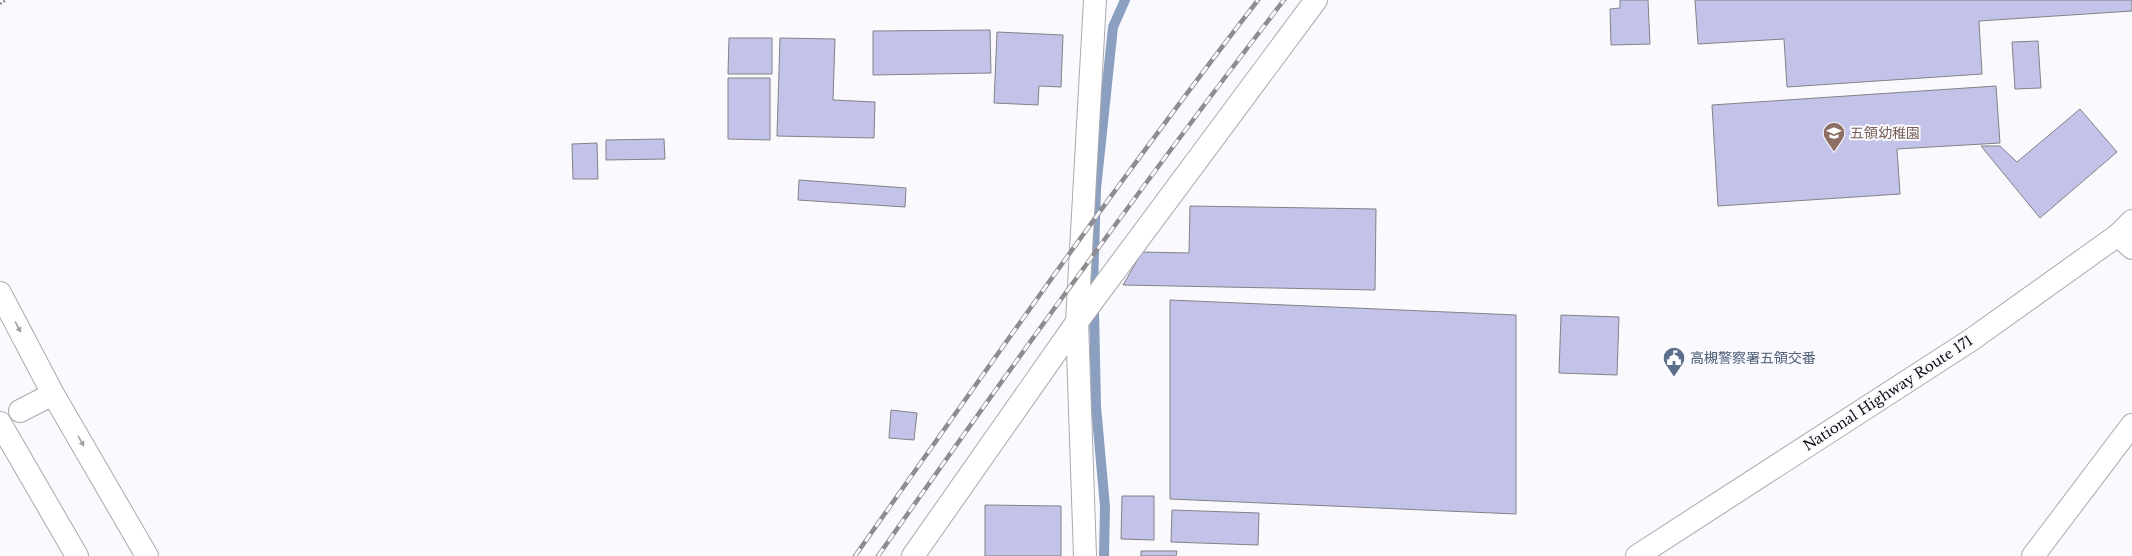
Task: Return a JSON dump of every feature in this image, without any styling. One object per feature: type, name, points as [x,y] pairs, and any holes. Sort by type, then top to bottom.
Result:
[{"type":"main road","points":[[1085,556],[1077,322],[1095,0]]},
{"type":"main road","points":[[913,556],[1077,322],[1316,0]]},
{"type":"main road","name":"National Highway Route 171","points":[[1637,556],[1971,340],[2127,235]]},
{"type":"main road","points":[[0,293],[54,394],[146,556]]},
{"type":"main road","points":[[20,411],[54,394]]},
{"type":"main road","points":[[0,423],[76,556]]},
{"type":"main road","points":[[2033,556],[2132,425]]},
{"type":"path","points":[[0,4],[6,0]]},
{"type":"building","points":[[1620,0],[1648,0],[1650,44],[1611,45],[1610,9],[1620,8]]},
{"type":"building","points":[[1695,0],[2132,0],[2132,11],[1979,21],[1982,74],[1787,87],[1784,39],[1698,44]]},
{"type":"building","points":[[990,30],[991,73],[873,75],[873,31]]},
{"type":"building","points":[[997,32],[1063,35],[1061,87],[1039,86],[1038,105],[994,103]]},
{"type":"building","points":[[729,38],[772,38],[772,74],[728,74]]},
{"type":"building","points":[[780,38],[835,39],[833,100],[875,102],[874,138],[777,136]]},
{"type":"building","points":[[2038,41],[2041,88],[2015,89],[2012,42]]},
{"type":"building","points":[[728,78],[770,78],[770,140],[728,139]]},
{"type":"building","points":[[1996,86],[2000,143],[1897,149],[1900,194],[1718,206],[1712,105]]},
{"type":"building","points":[[2080,109],[2117,152],[2040,218],[1981,146],[2000,146],[2017,162]]},
{"type":"building","points":[[664,139],[665,159],[606,160],[606,140]]},
{"type":"building","points":[[597,143],[598,179],[573,179],[572,144]]},
{"type":"building","points":[[799,180],[906,188],[905,207],[798,200]]},
{"type":"building","points":[[1190,206],[1376,209],[1375,290],[1123,285],[1142,252],[1189,253]]},
{"type":"building","points":[[1170,300],[1516,315],[1516,514],[1170,499]]},
{"type":"building","points":[[1561,315],[1619,317],[1617,375],[1559,373]]},
{"type":"building","points":[[891,410],[917,413],[914,440],[889,438]]},
{"type":"building","points":[[1122,496],[1154,496],[1154,540],[1121,539]]},
{"type":"building","points":[[985,505],[1061,506],[1061,556],[985,556]]},
{"type":"building","points":[[1172,510],[1259,513],[1258,545],[1171,542]]},
{"type":"building","points":[[1141,551],[1177,551],[1176,556],[1141,556]]},
{"type":"waterway","points":[[1093,286],[1096,189],[1113,27],[1125,0]]},
{"type":"waterway","points":[[1094,310],[1096,406],[1105,507],[1104,556]]},
{"type":"railway","points":[[855,556],[1104,206],[1258,0]]},
{"type":"railway","points":[[878,556],[977,415],[1078,276],[1180,137],[1284,0]]},
{"type":"place","name":"五領幼稚園","points":[[1834,152]]},
{"type":"place","name":"高槻警察署五領交番","points":[[1674,378]]}]
